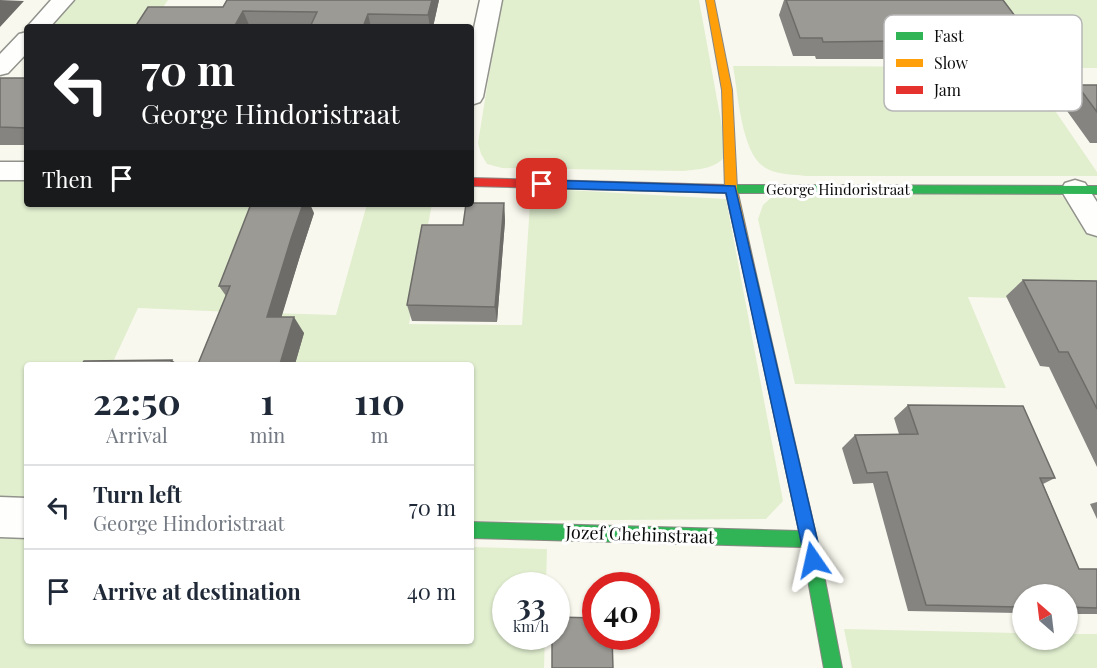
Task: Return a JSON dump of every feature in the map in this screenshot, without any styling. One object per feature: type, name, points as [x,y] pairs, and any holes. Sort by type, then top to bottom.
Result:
[{"type":"street","points":[[41,24],[63,0]]},
{"type":"street","points":[[474,82],[491,0]]},
{"type":"street","points":[[710,0],[727,90],[731,189],[809,539],[833,668]]},
{"type":"street","points":[[0,68],[24,42]]},
{"type":"street","points":[[0,171],[24,171]]},
{"type":"street","name":"George Hindoristraat","points":[[474,182],[731,189],[1086,190]]},
{"type":"street","points":[[1086,190],[1097,225]]},
{"type":"street","points":[[0,517],[24,518]]},
{"type":"street","name":"Jozef Chehinstraat","points":[[474,530],[809,539]]},
{"type":"green space","points":[[74,0],[168,0],[152,24],[54,24]]},
{"type":"green space","points":[[501,0],[699,0],[727,154],[713,165],[683,171],[502,168],[487,164],[478,143]]},
{"type":"green space","points":[[985,0],[1097,0],[1097,68],[1082,68],[1082,15],[995,15]]},
{"type":"green space","points":[[733,66],[884,67],[884,111],[1055,111],[1097,172],[1097,176],[805,176],[773,172],[756,159],[745,136]]},
{"type":"green space","points":[[0,174],[24,175],[24,207],[271,207],[233,312],[336,315],[366,207],[431,207],[409,324],[522,325],[531,188],[726,199],[783,501],[766,519],[474,521],[474,362],[213,362],[232,312],[138,308],[113,362],[24,362],[24,499],[0,498]]},
{"type":"green space","points":[[1058,193],[1097,224],[1097,300],[968,297],[1006,388],[795,384],[758,219],[763,205],[774,195]]},
{"type":"green space","points":[[0,531],[24,532],[24,644],[474,644],[474,547],[547,549],[546,572],[492,572],[492,650],[545,650],[544,668],[0,668]]},
{"type":"green space","points":[[844,629],[1012,633],[1012,650],[1078,650],[1078,634],[1097,634],[1097,668],[852,668]]},
{"type":"building","points":[[227,0],[432,0],[428,15],[368,14],[364,24],[311,24],[317,12],[243,11],[236,24],[137,24],[148,7],[223,7]]},
{"type":"building","points":[[786,0],[1003,0],[1014,15],[884,15],[884,41],[823,42],[822,38],[800,38]]},
{"type":"building","points":[[0,78],[24,78],[24,128],[0,127]]},
{"type":"building","points":[[1082,85],[1097,85],[1097,112],[1082,92]]},
{"type":"building","points":[[474,203],[504,203],[495,307],[407,305],[422,225],[463,225],[466,207],[474,207]]},
{"type":"building","points":[[250,207],[302,207],[267,317],[294,317],[281,362],[199,362],[230,286],[219,286]]},
{"type":"building","points":[[1023,280],[1097,281],[1097,409],[1068,352],[1059,352]]},
{"type":"building","points":[[172,360],[171,362],[84,361]]},
{"type":"building","points":[[908,405],[1023,406],[1055,478],[1040,478],[1079,569],[1097,569],[1097,608],[1078,607],[1078,584],[1012,584],[1012,607],[926,605],[887,472],[867,473],[855,435],[918,434]]},
{"type":"building","points":[[570,617],[582,618],[582,650],[612,650],[613,668],[552,668],[552,650],[570,650]]},
{"type":"traffic: fast","points":[[727,189],[1097,190]]},
{"type":"traffic: fast","points":[[750,274],[809,539],[833,668]]},
{"type":"traffic: fast","points":[[474,530],[809,539]]},
{"type":"traffic: slow","points":[[710,0],[727,90],[731,189],[750,274]]},
{"type":"traffic: jam","points":[[474,182],[727,189]]},
{"type":"route","points":[[542,184],[731,189],[813,560]]}]
